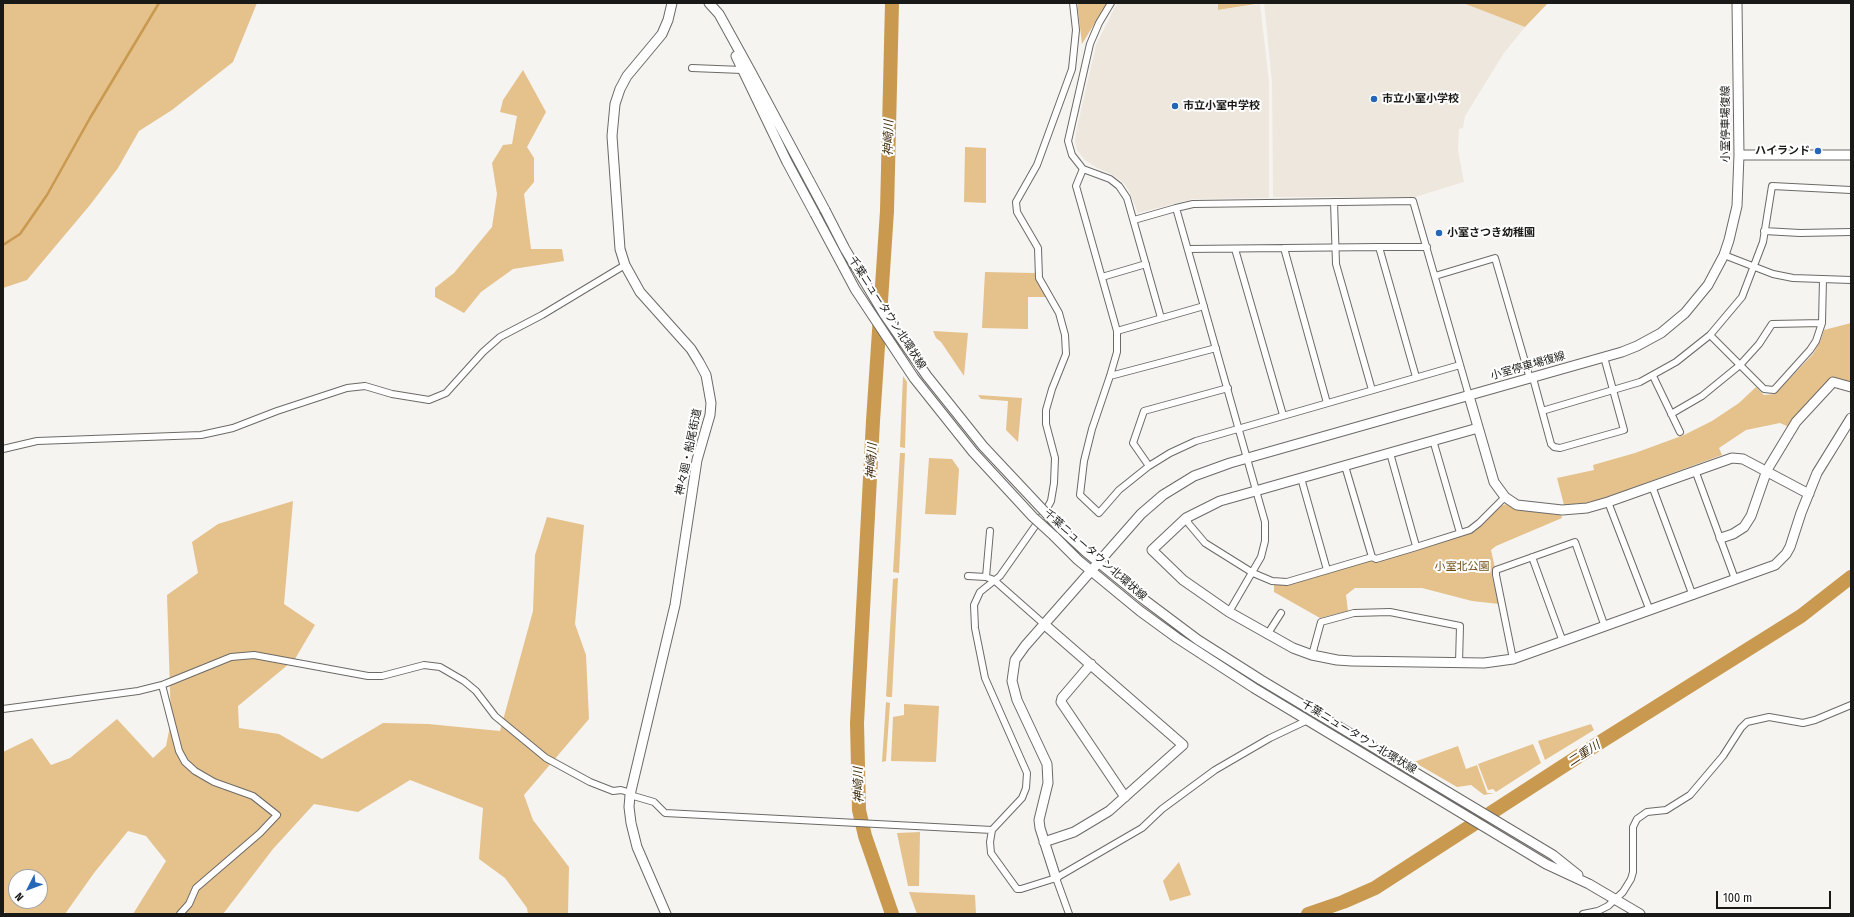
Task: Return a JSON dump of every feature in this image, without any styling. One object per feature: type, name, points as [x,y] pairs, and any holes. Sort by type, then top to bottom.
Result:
[{"type":"street","name":"神々廻・船尾街道","points":[[666,914],[637,847],[630,823],[629,807],[675,605],[697,460],[710,415],[711,403],[706,375],[691,349],[640,292],[625,265],[620,249],[612,136],[613,110],[620,89],[627,76],[662,34],[668,20],[672,3]]},
{"type":"street","name":"千葉ニュータウン北環状線","points":[[709,3],[719,14],[845,249],[884,314],[927,376],[983,446],[1060,528],[1099,563],[1198,640],[1261,680],[1553,855],[1589,884]]},
{"type":"street","points":[[1073,3],[1076,30],[1072,69],[1037,165],[1016,202],[1017,212],[1038,248],[1039,278],[1059,313],[1065,335],[1066,354],[1052,389],[1046,410],[1046,424],[1055,458],[1054,483],[1051,501],[1045,512],[1000,576],[980,592],[975,601],[975,628],[985,678],[1025,765],[1027,781],[1022,798],[992,830],[990,842],[991,853],[1017,889],[1021,890],[1056,878],[1142,828],[1162,809],[1215,770],[1270,738],[1308,720]]},
{"type":"street","points":[[1111,3],[1099,23],[1090,44],[1068,141],[1072,155],[1083,169],[1110,179],[1118,186],[1127,198],[1161,318]]},
{"type":"street","name":"小室停車場復線","points":[[1056,878],[1044,842],[1039,820],[1048,783],[1047,764],[1017,700],[1012,681],[1015,660],[1025,646],[1136,519],[1163,494],[1194,476],[1248,459],[1604,357],[1637,346],[1673,324],[1697,300],[1708,285],[1724,255],[1737,206],[1739,155],[1737,3]]},
{"type":"street","name":"千葉ニュータウン北環状線","points":[[719,14],[742,70],[787,162],[855,289],[919,384],[973,452],[1033,517],[1092,571],[1177,638],[1254,688],[1546,864],[1589,884],[1640,914]]},
{"type":"street","points":[[692,68],[742,70]]},
{"type":"street","points":[[1739,155],[1851,155]]},
{"type":"street","points":[[1083,169],[1076,186],[1117,331],[1117,352],[1092,429],[1084,461],[1080,495],[1099,513],[1119,490],[1149,466],[1170,453],[1196,441],[1460,365]]},
{"type":"street","points":[[1542,410],[1613,390],[1653,376],[1676,362],[1710,335],[1742,297],[1762,242],[1772,186],[1851,190]]},
{"type":"street","points":[[1134,220],[1193,204],[1414,201],[1494,482],[1499,491],[1510,502],[1522,507],[1562,510],[1587,508],[1732,458],[1743,459],[1767,470],[1809,494]]},
{"type":"street","points":[[1334,202],[1336,264],[1372,390]]},
{"type":"street","points":[[1176,208],[1265,522],[1265,541],[1262,557],[1229,612]]},
{"type":"street","points":[[1764,231],[1800,233],[1851,232]]},
{"type":"street","points":[[1379,247],[1416,377]]},
{"type":"street","points":[[1188,249],[1426,247]]},
{"type":"street","points":[[1284,248],[1327,403]]},
{"type":"street","points":[[1236,249],[1283,415]]},
{"type":"street","points":[[1724,255],[1780,276],[1851,280]]},
{"type":"street","points":[[1435,276],[1495,258],[1551,444],[1557,448],[1624,430],[1604,357]]},
{"type":"street","points":[[1102,277],[1146,264]]},
{"type":"street","points":[[3,449],[36,441],[200,435],[233,428],[277,411],[347,388],[365,386],[392,394],[429,400],[446,393],[483,352],[500,337],[542,316],[625,265]]},
{"type":"street","points":[[1710,335],[1764,389],[1774,390],[1810,350],[1816,341],[1822,323],[1823,279]]},
{"type":"street","points":[[1117,331],[1204,306]]},
{"type":"street","points":[[1671,414],[1702,396],[1740,365],[1759,344],[1772,324],[1822,323]]},
{"type":"street","points":[[1110,376],[1216,348]]},
{"type":"street","points":[[1653,376],[1680,432]]},
{"type":"street","points":[[1721,538],[1733,534],[1744,527],[1751,516],[1767,470],[1796,422],[1833,382],[1851,387]]},
{"type":"street","points":[[1149,466],[1133,443],[1144,411],[1228,388]]},
{"type":"street","points":[[1478,428],[1220,501],[1186,518],[1152,550],[1183,580],[1229,612],[1267,635],[1293,648],[1312,655],[1337,660],[1459,663],[1484,663],[1514,659],[1693,596],[1775,565],[1786,554],[1818,473],[1851,418]]},
{"type":"street","points":[[1433,440],[1460,534]]},
{"type":"street","points":[[1390,453],[1416,546]]},
{"type":"street","points":[[1345,466],[1372,558]]},
{"type":"street","points":[[1695,470],[1736,580]]},
{"type":"street","points":[[1301,478],[1327,570]]},
{"type":"street","points":[[1652,486],[1693,596]]},
{"type":"street","points":[[1186,518],[1189,524],[1206,543],[1253,573],[1272,581],[1287,582],[1372,558],[1376,559],[1460,534],[1470,530],[1479,523],[1505,497]]},
{"type":"street","points":[[1608,502],[1650,611]]},
{"type":"street","points":[[986,577],[990,531]]},
{"type":"street","points":[[1514,659],[1496,570],[1532,557],[1575,542],[1605,627]]},
{"type":"street","points":[[1532,557],[1563,642]]},
{"type":"street","points":[[968,576],[986,577],[994,580],[1183,744],[1109,811],[1074,832],[1044,842]]},
{"type":"street","points":[[1267,635],[1281,612]]},
{"type":"street","points":[[1312,655],[1321,622],[1354,613],[1390,612],[1460,626],[1459,663]]},
{"type":"street","points":[[3,709],[138,691],[162,685],[231,657],[254,655],[368,676],[382,676],[424,664],[440,667],[464,681],[476,691],[495,716],[546,758],[590,782],[613,792],[621,790],[654,802],[665,813],[828,820],[992,830]]},
{"type":"street","points":[[1091,664],[1062,698],[1061,702],[1125,797]]},
{"type":"street","points":[[162,685],[179,750],[185,762],[195,771],[214,782],[253,796],[277,815],[260,833],[196,888],[190,904],[180,914]]},
{"type":"street","points":[[1583,914],[1603,909],[1615,900],[1626,887],[1634,872],[1633,827],[1637,819],[1647,812],[1666,810],[1690,795],[1723,756],[1741,728],[1747,722],[1769,717],[1803,723],[1815,720],[1851,705]]},
{"type":"street","points":[[1056,878],[1069,914]]},
{"type":"shaded area","name":"市立小室中学校","points":[[1117,3],[1218,3],[1219,10],[1260,4],[1269,81],[1269,198],[1193,199],[1138,213],[1129,191],[1123,182],[1085,160],[1077,150],[1075,142],[1076,132],[1096,45]]},
{"type":"shaded area","name":"市立小室小学校","points":[[1264,3],[1463,3],[1525,27],[1504,53],[1465,116],[1463,128],[1459,129],[1458,150],[1464,182],[1415,197],[1273,197],[1272,82]]},
{"type":"green space","points":[[3,3],[257,3],[233,62],[172,110],[139,131],[118,168],[90,205],[27,280],[3,288]]},
{"type":"green space","points":[[1078,3],[1107,3],[1082,44],[1078,10]]},
{"type":"green space","points":[[1218,3],[1262,3],[1218,10]]},
{"type":"green space","points":[[1463,3],[1548,3],[1525,27]]},
{"type":"green space","points":[[523,70],[546,112],[527,147],[534,158],[534,182],[524,194],[531,249],[562,249],[564,261],[513,269],[481,292],[464,313],[435,297],[435,288],[454,273],[492,227],[497,194],[492,163],[503,145],[512,144],[517,116],[500,112],[503,100]]},
{"type":"green space","points":[[965,147],[986,148],[986,203],[964,202]]},
{"type":"green space","points":[[985,272],[1035,273],[1038,284],[1047,297],[1028,297],[1028,329],[982,328]]},
{"type":"green space","points":[[1851,323],[1851,383],[1831,378],[1789,427],[1780,423],[1746,430],[1719,448],[1722,455],[1607,497],[1585,503],[1564,505],[1557,478],[1594,470],[1593,465],[1635,453],[1684,435],[1712,421],[1739,403],[1756,387],[1764,395],[1775,394],[1813,354],[1820,342],[1824,330]]},
{"type":"green space","points":[[933,331],[968,333],[964,376],[941,342],[936,338]]},
{"type":"green space","points":[[903,376],[907,382],[905,448],[900,447]]},
{"type":"green space","points":[[978,395],[1022,398],[1018,442],[1006,430],[1008,401],[981,399]]},
{"type":"green space","points":[[900,453],[905,453],[899,573],[893,572]]},
{"type":"green space","points":[[929,458],[952,459],[959,469],[956,515],[925,514]]},
{"type":"green space","points":[[293,501],[284,604],[315,625],[295,659],[238,706],[239,728],[279,734],[322,759],[383,723],[428,724],[500,731],[533,611],[535,555],[547,517],[584,525],[575,624],[586,655],[589,719],[524,795],[533,820],[569,867],[568,914],[528,914],[527,908],[505,878],[479,859],[483,808],[410,780],[358,812],[314,804],[273,849],[223,914],[133,914],[166,861],[146,836],[128,831],[94,873],[65,914],[7,914],[3,911],[3,752],[32,738],[51,765],[70,758],[117,719],[153,758],[166,746],[171,721],[167,595],[198,573],[192,542],[218,524]]},
{"type":"green space","name":"小室北公園","points":[[1506,504],[1517,510],[1561,515],[1562,518],[1496,546],[1491,550],[1495,568],[1492,576],[1499,604],[1472,601],[1422,588],[1355,588],[1346,595],[1348,611],[1320,618],[1274,592],[1274,585],[1283,585],[1462,536],[1474,530],[1501,506]]},
{"type":"green space","points":[[898,578],[892,697],[888,697],[886,696],[893,579]]},
{"type":"green space","points":[[886,702],[890,703],[886,761],[882,762]]},
{"type":"green space","points":[[904,704],[939,706],[936,762],[891,761],[893,717],[904,715]]},
{"type":"green space","points":[[1591,724],[1594,730],[1545,760],[1538,741]]},
{"type":"green space","points":[[1533,744],[1541,763],[1496,792],[1493,789],[1488,790],[1478,764]]},
{"type":"green space","points":[[1458,746],[1466,769],[1477,765],[1487,793],[1494,793],[1484,795],[1471,785],[1457,787],[1414,762]]},
{"type":"green space","points":[[920,832],[919,886],[908,886],[897,833]]},
{"type":"green space","points":[[1179,862],[1191,895],[1170,901],[1163,881]]},
{"type":"green space","points":[[909,892],[975,895],[976,914],[917,914]]},
{"type":"waterway","points":[[3,245],[20,234],[47,195],[90,118],[159,3]]},
{"type":"waterway","name":"神崎川","points":[[892,3],[887,211],[873,421],[857,723],[859,810],[865,836],[892,914]]},
{"type":"waterway","name":"二重川","points":[[1308,914],[1343,902],[1375,888],[1602,741],[1801,616],[1851,577]]},
{"type":"place","name":"市立小室小学校","points":[[1374,99]]},
{"type":"place","name":"市立小室中学校","points":[[1175,106]]},
{"type":"place","name":"ハイランド","points":[[1818,151]]},
{"type":"place","name":"小室さつき幼稚園","points":[[1439,233]]}]
